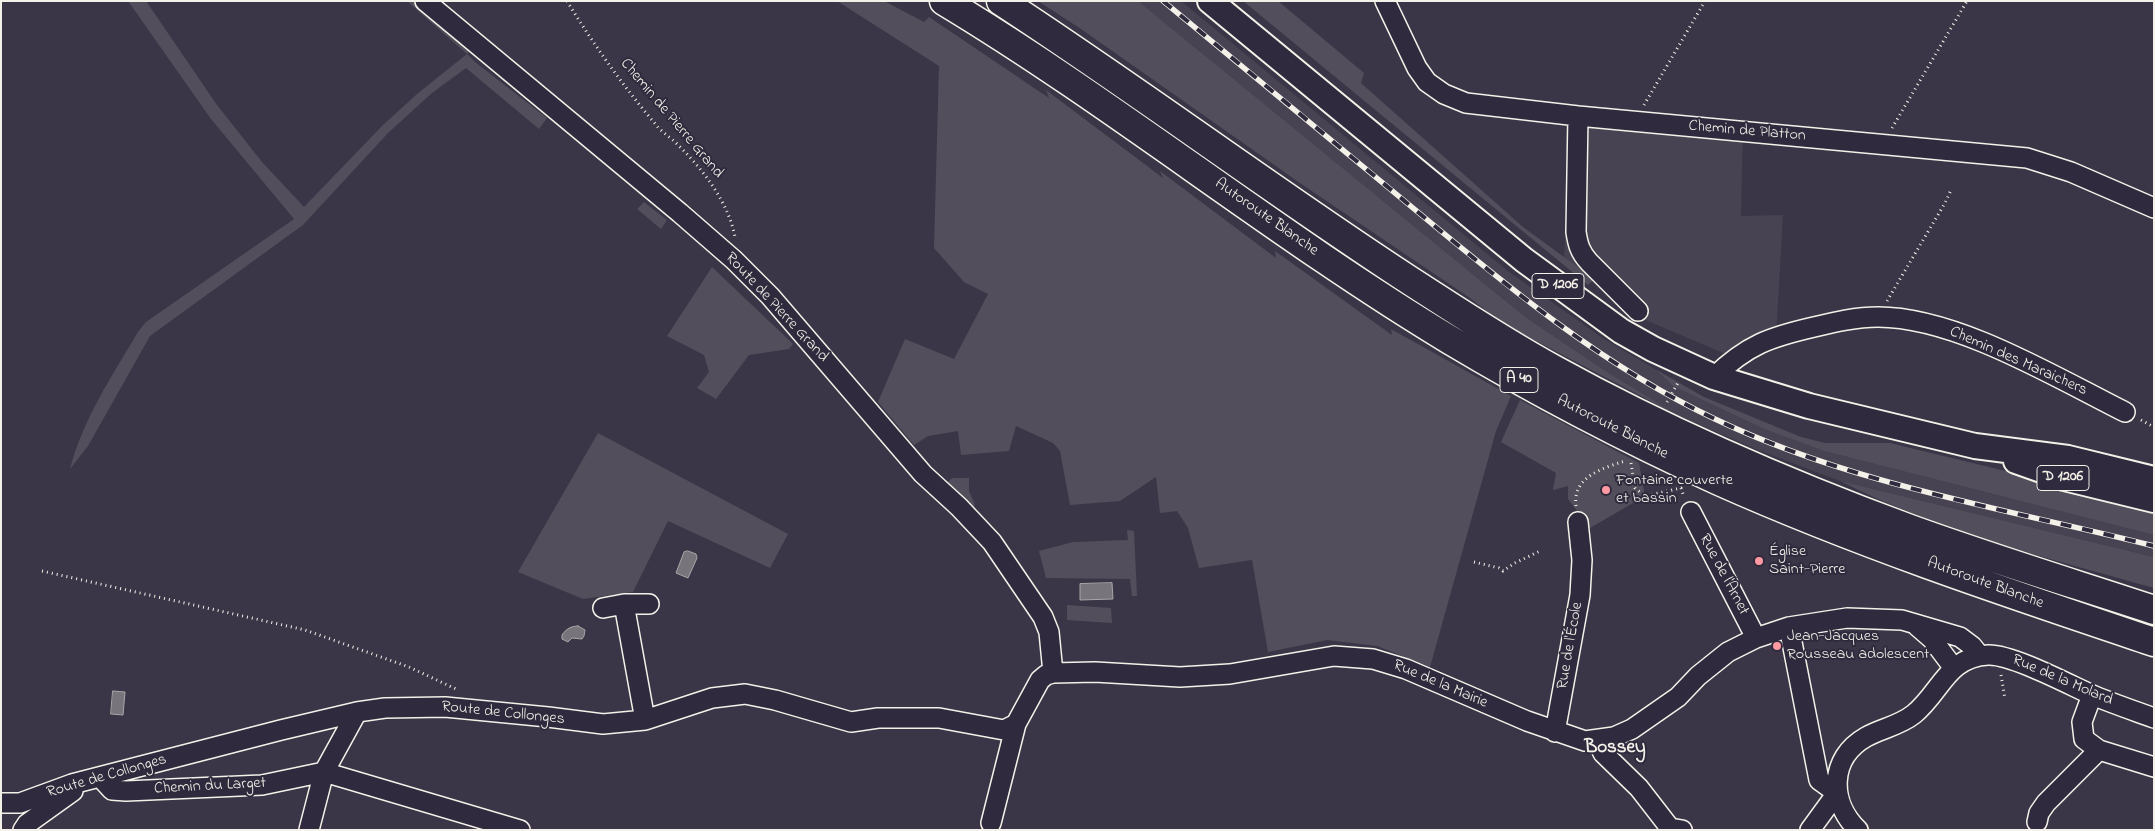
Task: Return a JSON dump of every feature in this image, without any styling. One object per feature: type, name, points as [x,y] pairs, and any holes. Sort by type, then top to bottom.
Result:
[{"type":"highway","name":"Autoroute Blanche","points":[[944,1],[1024,51],[1101,103],[1370,290],[1452,341],[1589,418],[1722,482],[1799,514],[2022,597],[2154,642]]},
{"type":"highway","name":"Autoroute Blanche","points":[[1001,1],[1383,263],[1506,342],[1609,399],[1689,438],[1810,490],[1910,529],[2154,610]]},
{"type":"main road","name":"D 1206","points":[[1210,1],[1558,287],[1621,331],[1687,365],[1714,377],[1809,406],[1975,446],[2068,458],[2154,478]]},
{"type":"main road","name":"D 1206","points":[[1975,446],[2064,478],[2154,500]]},
{"type":"street","name":"Route de Pierre Grand","points":[[425,1],[734,260],[770,296],[923,474],[959,507],[992,542],[1043,617],[1049,632],[1053,673]]},
{"type":"street","name":"Chemin de Platton","points":[[1385,1],[1417,68],[1427,82],[1444,94],[1479,105],[2027,158],[2071,172],[2154,208]]},
{"type":"street","points":[[1578,116],[1576,232],[1578,246],[1581,254],[1588,262],[1638,311]]},
{"type":"street","name":"Chemin des Maraichers","points":[[1714,377],[1735,358],[1767,339],[1841,321],[1879,317],[1931,325],[1970,337],[2125,412]]},
{"type":"street","name":"Rue de l'Arnet","points":[[1691,512],[1756,638]]},
{"type":"street","name":"Rue de l'École","points":[[1555,732],[1580,595],[1582,560],[1578,522]]},
{"type":"street","points":[[624,604],[645,720]]},
{"type":"street","points":[[603,608],[624,604],[649,604]]},
{"type":"street","name":"Rue de la Mairie","points":[[1053,673],[1095,672],[1180,677],[1230,674],[1318,658],[1359,657],[1386,662],[1406,669],[1555,732],[1585,742],[1614,737],[1632,729],[1678,697],[1698,676],[1722,656],[1756,638],[1789,627],[1847,618],[1890,619],[1911,623],[1960,637],[1972,646],[1967,661]]},
{"type":"street","points":[[1858,830],[1846,816],[1837,793],[1837,779],[1840,766],[1851,749],[1867,736],[1893,727],[1911,717],[1967,661],[1911,623]]},
{"type":"street","points":[[1789,627],[1819,780],[1837,793]]},
{"type":"street","name":"Rue de la Molard","points":[[1967,661],[1992,655],[2007,657],[2092,695],[2154,718]]},
{"type":"street","points":[[991,823],[1012,726],[1040,680],[1046,675],[1053,673]]},
{"type":"street","name":"Route de Collonges","points":[[1,803],[20,803],[94,779],[280,730],[358,712],[385,708],[445,707],[604,724],[645,720],[712,698],[745,694],[775,700],[851,722],[878,718],[939,718],[1004,730],[1012,726]]},
{"type":"street","points":[[2092,695],[2082,722],[2081,730],[2084,739],[2099,750],[2154,767]]},
{"type":"street","points":[[309,830],[324,772],[358,712]]},
{"type":"street","points":[[1597,740],[1603,752],[1638,788],[1670,828],[1682,830]]},
{"type":"street","points":[[2038,822],[2039,813],[2046,804],[2099,750]]},
{"type":"street","points":[[324,772],[520,830]]},
{"type":"street","name":"Chemin du Larget","points":[[94,779],[112,790],[126,791],[262,785],[324,772]]},
{"type":"street","points":[[23,830],[27,824],[94,779]]},
{"type":"street","points":[[1810,830],[1837,793]]},
{"type":"path","name":"Chemin de Pierre Grand","points":[[567,1],[594,44],[622,83],[658,128],[695,164],[716,192],[733,226],[736,251],[734,260]]},
{"type":"path","points":[[1635,121],[1705,1]]},
{"type":"path","points":[[1882,145],[1967,1]]},
{"type":"path","points":[[1879,317],[1951,190]]},
{"type":"path","points":[[1664,408],[1687,365]]},
{"type":"path","points":[[1578,522],[1575,499],[1578,486],[1586,478],[1603,468],[1631,459],[1635,488],[1645,496],[1681,488],[1691,512]]},
{"type":"path","points":[[1474,562],[1504,571],[1515,563],[1540,551]]},
{"type":"path","points":[[42,571],[305,630],[409,667],[462,693]]},
{"type":"shaded area","points":[[128,1],[146,1],[217,105],[262,162],[304,207],[383,125],[417,94],[467,54],[547,118],[539,129],[466,68],[432,93],[388,133],[303,225],[150,336],[88,446],[70,469],[90,415],[138,332],[146,322],[294,219],[211,119]]},
{"type":"shaded area","points":[[407,1],[413,1],[470,51],[467,54]]},
{"type":"shaded area","points":[[837,1],[884,1],[924,22],[929,17],[1049,98],[1046,90],[1163,178],[1160,171],[1276,258],[1275,251],[1392,335],[1391,329],[1511,396],[1496,431],[1430,667],[1377,646],[1327,640],[1268,652],[1252,560],[1199,568],[1188,528],[1177,511],[1160,513],[1156,477],[1120,501],[1070,505],[1060,451],[1053,443],[1016,426],[1009,451],[961,455],[958,431],[928,436],[914,445],[878,402],[905,339],[954,359],[988,294],[964,282],[934,248],[939,66]]},
{"type":"shaded area","points":[[1038,1],[1138,1],[1524,316],[1604,370],[1679,416],[1502,323],[1470,298],[1300,183],[1081,29]]},
{"type":"shaded area","points":[[1138,1],[1181,1],[1509,272],[1604,339],[1655,369],[1673,386],[1764,429],[1824,451],[2154,535],[2154,557],[1840,481],[1758,450],[1679,416],[1604,370],[1524,316]]},
{"type":"shaded area","points":[[1243,1],[1278,1],[1364,73],[1361,83],[1523,227],[1594,279],[1588,285]]},
{"type":"shaded area","points":[[1573,104],[1743,123],[1741,216],[1783,215],[1776,336],[1735,358],[1629,313],[1594,279],[1564,258]]},
{"type":"shaded area","points":[[644,202],[667,220],[661,229],[637,209]]},
{"type":"shaded area","points":[[712,267],[793,344],[789,349],[749,355],[716,399],[697,388],[709,372],[704,355],[667,336]]},
{"type":"shaded area","points":[[1655,369],[1704,397],[1801,437],[1825,443],[1890,443],[2154,507],[2154,535],[1824,451],[1764,429],[1673,386]]},
{"type":"shaded area","points":[[1520,400],[1639,463],[1645,496],[1590,528],[1568,499],[1568,486],[1553,490],[1556,473],[1501,442]]},
{"type":"shaded area","points":[[598,433],[788,534],[770,568],[668,521],[633,592],[583,599],[518,572]]},
{"type":"shaded area","points":[[952,478],[969,478],[969,491],[975,505],[973,508],[946,484]]},
{"type":"shaded area","points":[[1840,481],[2154,557],[2154,588],[1954,529],[1877,499]]},
{"type":"shaded area","points":[[1127,530],[1134,531],[1137,596],[1132,596],[1130,579],[1046,578],[1039,551],[1073,542],[1128,540]]},
{"type":"shaded area","points":[[688,551],[696,554],[697,558],[688,578],[676,573],[684,552]]},
{"type":"shaded area","points":[[1112,583],[1113,599],[1080,600],[1080,584]]},
{"type":"shaded area","points":[[1067,605],[1111,608],[1112,623],[1067,620]]},
{"type":"shaded area","points":[[578,626],[585,630],[582,639],[572,638],[568,642],[562,639],[562,635],[567,630]]},
{"type":"shaded area","points":[[113,691],[125,692],[123,715],[111,714]]},
{"type":"railway","points":[[1163,1],[1521,296],[1595,350],[1674,398],[1767,442],[1876,478],[1987,507],[2154,546]]},
{"type":"place","name":"Fontaine couverte et bassin","points":[[1606,490]]},
{"type":"place","name":"Église Saint-Pierre","points":[[1759,561]]},
{"type":"place","name":"Jean-Jacques Rousseau adolescent","points":[[1777,646]]},
{"type":"district","name":"Bossey","points":[[1615,749]]}]
